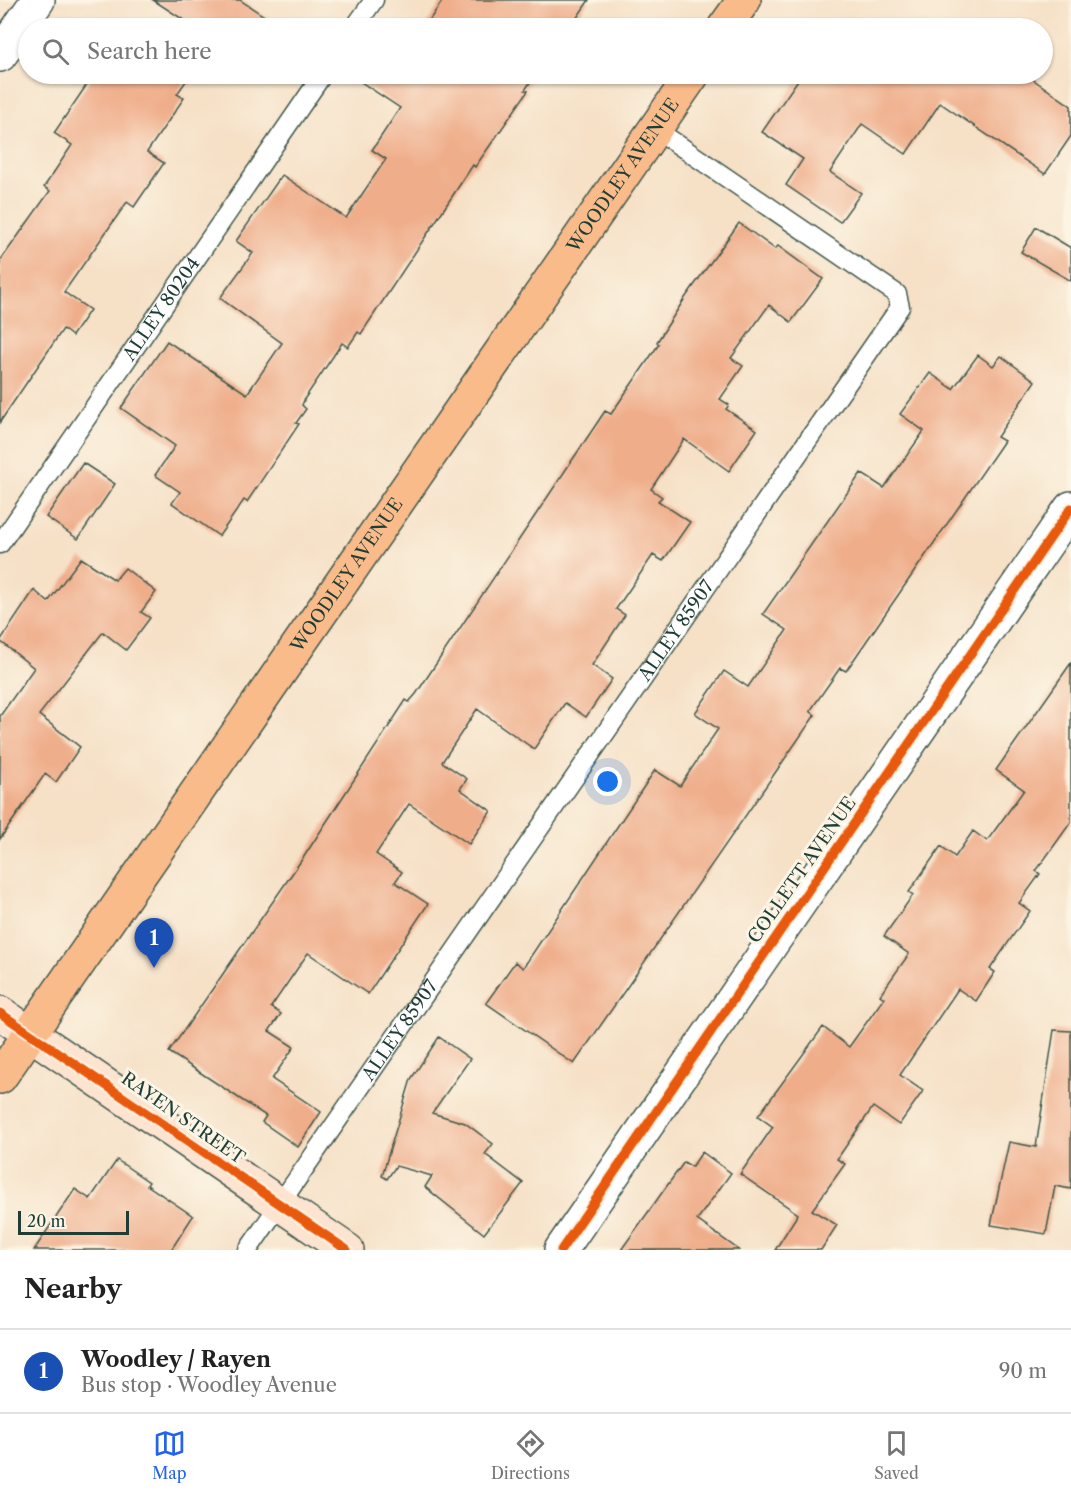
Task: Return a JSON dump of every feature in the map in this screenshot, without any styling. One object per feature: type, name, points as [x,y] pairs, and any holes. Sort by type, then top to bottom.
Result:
[{"type":"main road","points":[[731,18],[744,0]]},
{"type":"main road","name":"WOODLEY AVENUE","points":[[0,1077],[686,84]]},
{"type":"street","points":[[26,18],[38,0]]},
{"type":"street","points":[[0,55],[18,29]]},
{"type":"street","name":"COLLETT AVENUE","points":[[561,1250],[1071,508]]},
{"type":"street","name":"RAYEN STREET","points":[[0,1012],[347,1250]]},
{"type":"lane","points":[[361,18],[374,0]]},
{"type":"lane","name":"ALLEY 80204","points":[[0,544],[316,84]]},
{"type":"lane","name":"ALLEY 85907","points":[[248,1250],[900,308],[897,294],[655,129]]},
{"type":"building","points":[[153,0],[240,0],[267,18],[181,18]]},
{"type":"building","points":[[443,0],[589,0],[577,18],[431,18]]},
{"type":"building","points":[[87,84],[184,84],[177,94],[184,98],[147,152],[164,163],[134,207],[127,202],[64,292],[90,310],[72,336],[63,329],[0,422],[0,261],[50,191],[44,187],[72,145],[54,133]]},
{"type":"building","points":[[364,84],[529,84],[525,90],[528,91],[475,167],[473,165],[361,334],[358,332],[348,347],[342,343],[305,398],[302,405],[306,409],[296,423],[299,424],[247,502],[244,500],[219,536],[172,503],[180,492],[155,475],[175,446],[121,408],[167,341],[247,394],[282,343],[220,298],[253,253],[236,241],[282,175],[346,218],[386,159],[372,150],[400,108]]},
{"type":"building","points":[[795,84],[1039,84],[1071,106],[1071,136],[1045,174],[940,103],[906,154],[862,124],[830,172],[861,193],[840,222],[786,185],[803,159],[762,132]]},
{"type":"building","points":[[739,223],[775,249],[778,246],[823,279],[791,322],[769,305],[731,358],[743,366],[720,399],[729,405],[726,409],[757,430],[729,471],[684,439],[651,489],[662,497],[658,501],[690,522],[663,561],[653,555],[616,609],[625,615],[592,665],[612,679],[586,717],[565,703],[534,749],[477,709],[442,762],[467,779],[460,789],[491,811],[469,844],[409,804],[376,854],[402,872],[395,882],[428,904],[368,994],[308,953],[271,1007],[281,1014],[269,1031],[294,1047],[272,1079],[321,1112],[298,1147],[262,1122],[266,1116],[169,1052],[305,855],[406,700],[409,702],[416,694],[605,411],[611,414],[659,344],[657,342],[685,298]]},
{"type":"building","points":[[1036,227],[1071,248],[1071,281],[1021,252]]},
{"type":"building","points":[[978,355],[993,366],[1001,356],[1035,381],[997,437],[1004,441],[846,671],[840,668],[810,711],[815,715],[574,1064],[486,1003],[515,962],[523,968],[655,770],[680,786],[718,729],[695,713],[724,671],[748,687],[787,630],[763,614],[861,473],[884,488],[924,431],[900,414],[930,373],[953,389]]},
{"type":"building","points":[[83,463],[115,484],[78,539],[46,517]]},
{"type":"building","points":[[81,558],[115,580],[125,568],[156,592],[141,612],[150,618],[126,650],[103,632],[39,715],[80,747],[56,782],[45,774],[0,839],[0,716],[34,668],[0,641],[34,590],[48,602]]},
{"type":"building","points":[[1071,663],[1071,822],[1036,871],[1040,874],[1019,903],[1030,911],[990,969],[995,972],[976,1001],[958,989],[900,1075],[923,1091],[899,1125],[873,1107],[837,1159],[845,1164],[812,1210],[837,1225],[821,1250],[775,1250],[798,1214],[740,1174],[773,1127],[758,1116],[823,1027],[849,1047],[884,998],[880,995],[909,954],[884,936],[913,895],[909,892],[941,846],[955,857],[973,831],[987,841],[1024,790],[996,770]]},
{"type":"building","points":[[1054,1030],[1071,1031],[1071,1189],[1055,1186],[1046,1234],[991,1225],[1009,1142],[1036,1147]]},
{"type":"building","points":[[439,1037],[470,1059],[432,1113],[465,1123],[493,1144],[485,1154],[523,1183],[484,1234],[425,1187],[432,1176],[396,1166],[387,1179],[382,1176],[411,1079]]},
{"type":"building","points":[[702,1152],[731,1173],[697,1220],[739,1250],[621,1250],[684,1162],[692,1167]]},
{"type":"building","points":[[117,1160],[149,1182],[147,1185],[193,1216],[171,1250],[34,1250],[75,1189],[90,1199]]},
{"type":"cycle path","points":[[561,1250],[1071,508]]},
{"type":"cycle path","points":[[0,1013],[347,1250]]},
{"type":"place","name":"Woodley / Rayen","points":[[154,968]]}]
